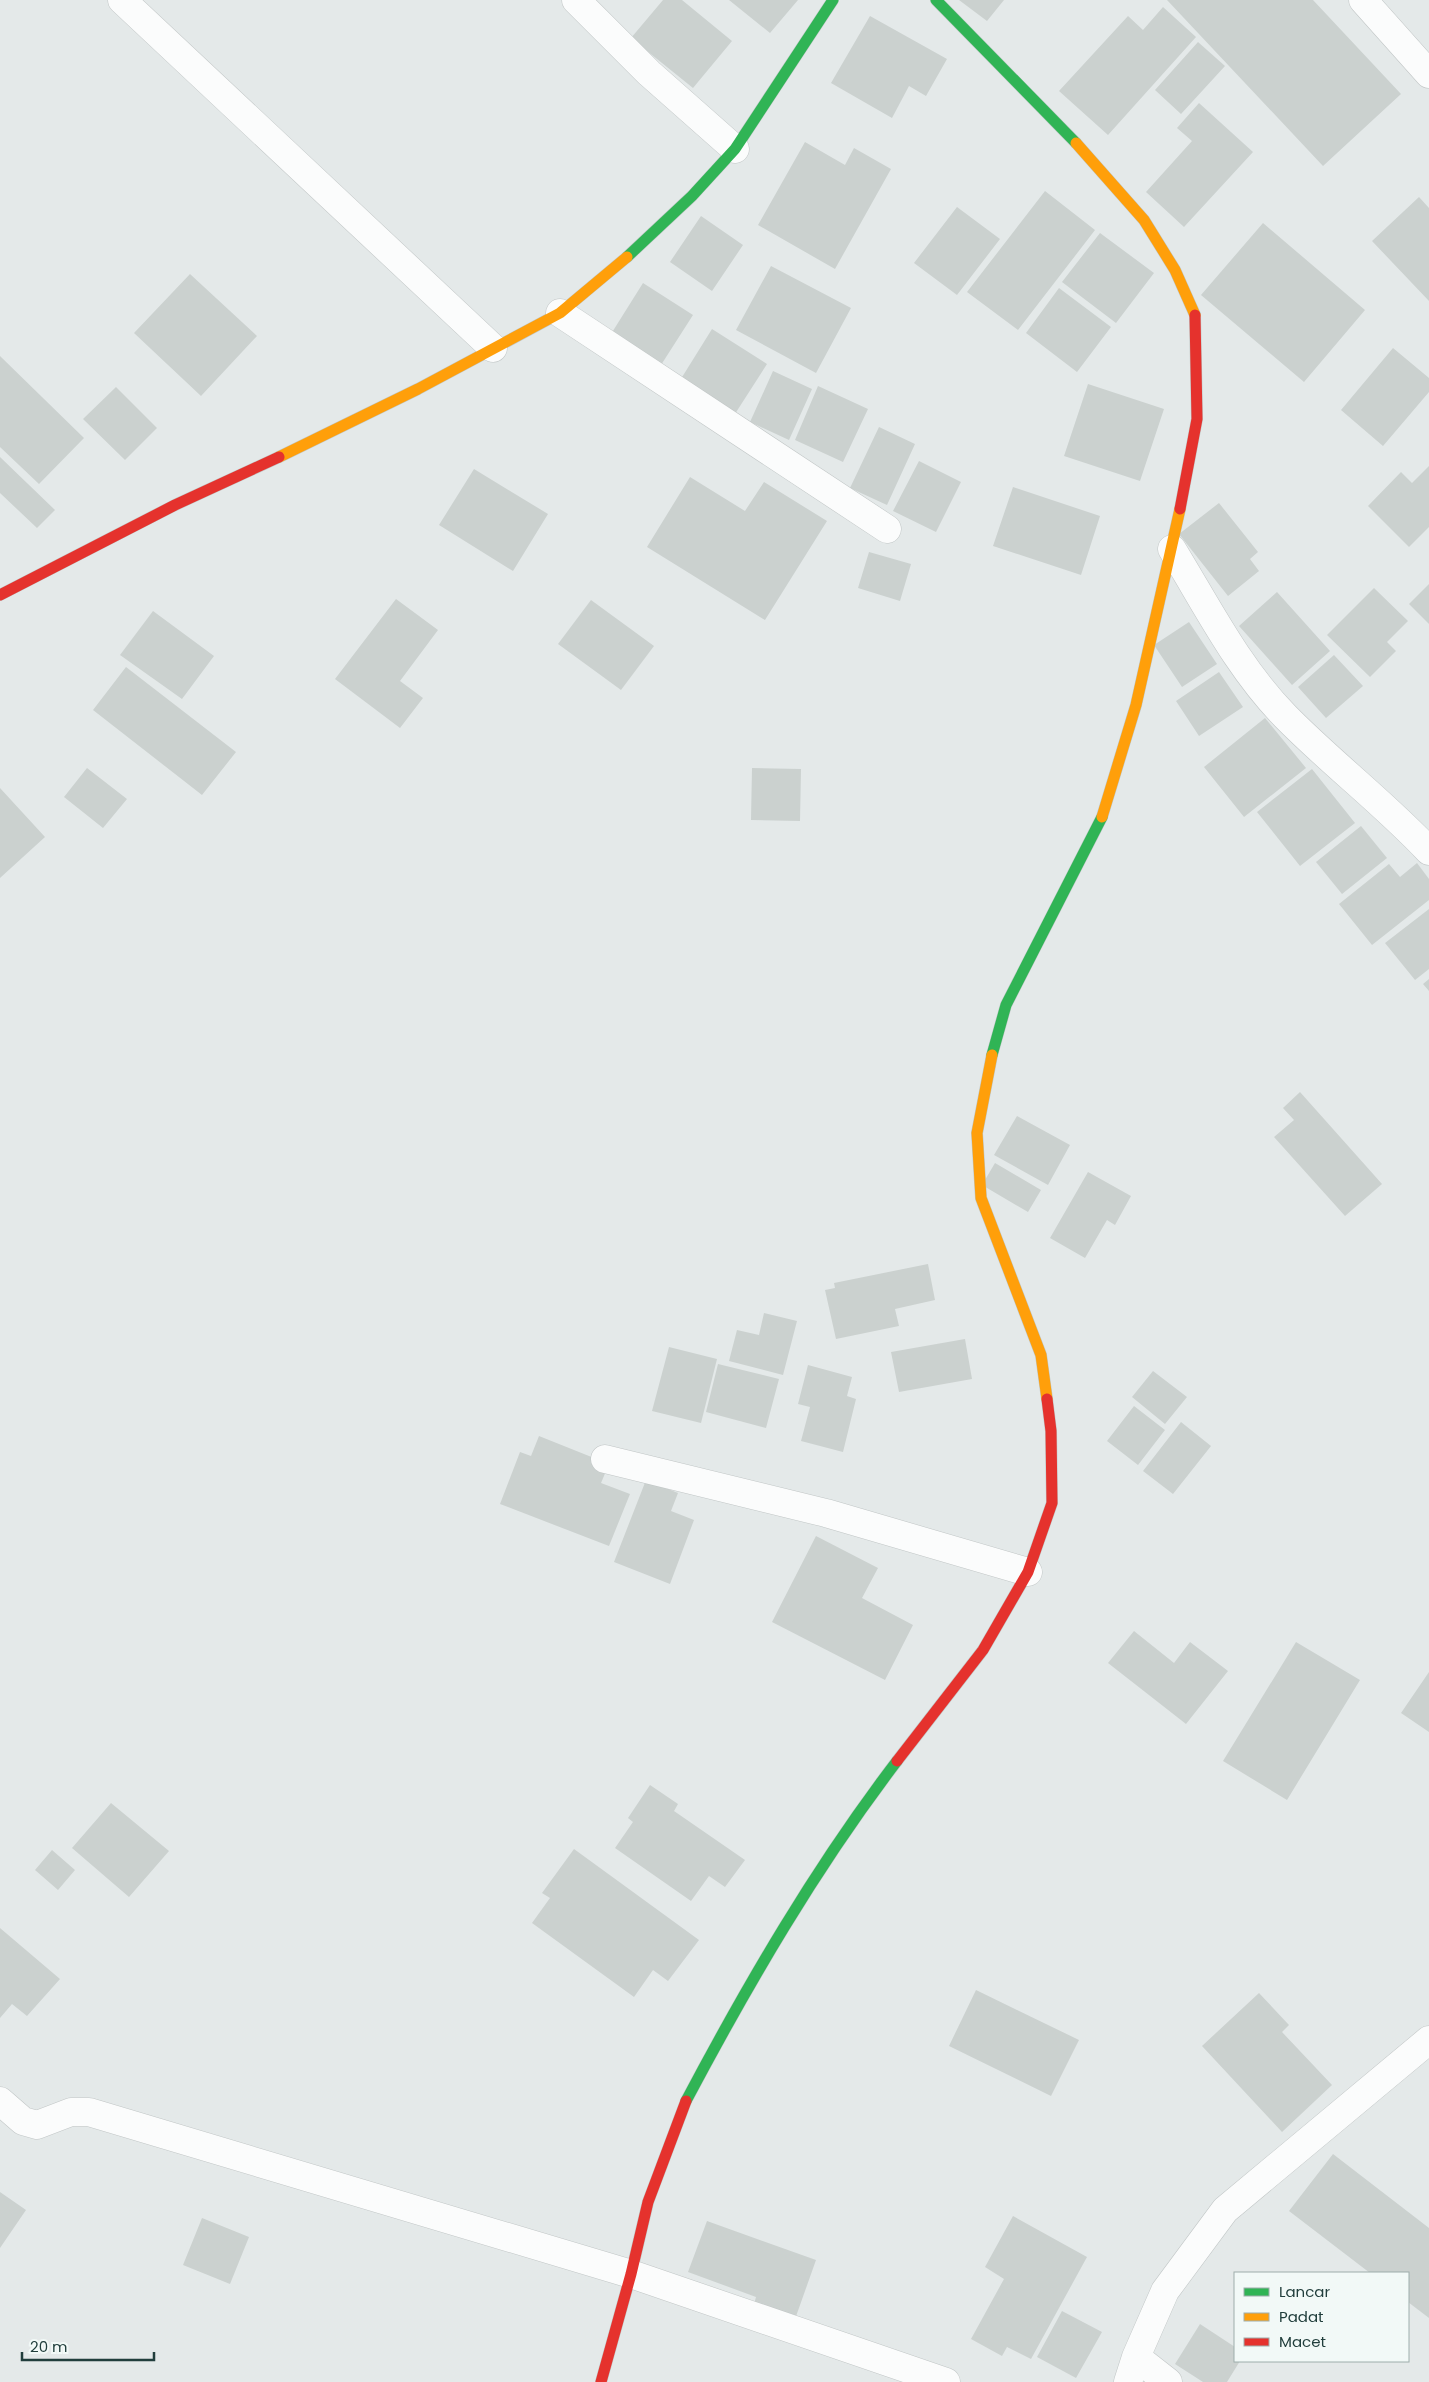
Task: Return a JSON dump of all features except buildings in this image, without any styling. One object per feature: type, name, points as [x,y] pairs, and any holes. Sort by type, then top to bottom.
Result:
[{"type":"street","points":[[122,0],[493,348]]},
{"type":"street","points":[[576,0],[649,73],[735,149]]},
{"type":"street","points":[[0,595],[175,506],[391,402],[560,312],[638,248],[692,196],[735,149],[833,0]]},
{"type":"street","points":[[601,2382],[631,2274],[648,2202],[685,2102],[731,2015],[792,1915],[872,1794],[983,1650],[1028,1572],[1052,1503],[1051,1431],[1041,1355],[981,1198],[976,1133],[989,1064],[1006,1005],[1054,907],[1101,819],[1136,705],[1148,645],[1172,549],[1197,420],[1196,317],[1176,270],[1144,220],[1072,137],[936,0]]},
{"type":"street","points":[[1363,0],[1429,74]]},
{"type":"street","points":[[560,312],[887,529]]},
{"type":"street","points":[[1172,549],[1236,654],[1284,715],[1346,774],[1399,818],[1429,851]]},
{"type":"street","points":[[606,1459],[826,1513],[1028,1572]]},
{"type":"street","points":[[1168,2382],[1132,2369],[1165,2292],[1225,2210],[1429,2040]]},
{"type":"street","points":[[0,2101],[23,2121],[37,2124],[71,2112],[89,2112],[631,2274],[946,2382]]},
{"type":"traffic: fast","points":[[627,257],[692,196],[735,149],[833,0]]},
{"type":"traffic: fast","points":[[936,0],[1076,143]]},
{"type":"traffic: fast","points":[[992,1055],[1006,1005],[1102,817]]},
{"type":"traffic: fast","points":[[686,2101],[784,1927],[839,1842],[897,1761]]},
{"type":"traffic: slow","points":[[1076,143],[1144,220],[1175,270],[1195,315]]},
{"type":"traffic: slow","points":[[279,457],[418,389],[560,313],[627,257]]},
{"type":"traffic: slow","points":[[1102,817],[1136,705],[1180,509]]},
{"type":"traffic: slow","points":[[992,1055],[977,1133],[981,1198],[1041,1355],[1047,1399]]},
{"type":"traffic: jam","points":[[1180,509],[1197,419],[1195,315]]},
{"type":"traffic: jam","points":[[0,595],[175,505],[279,457]]},
{"type":"traffic: jam","points":[[897,1761],[983,1650],[1028,1572],[1052,1503],[1051,1431],[1047,1399]]},
{"type":"traffic: jam","points":[[601,2382],[631,2274],[648,2202],[686,2101]]}]
